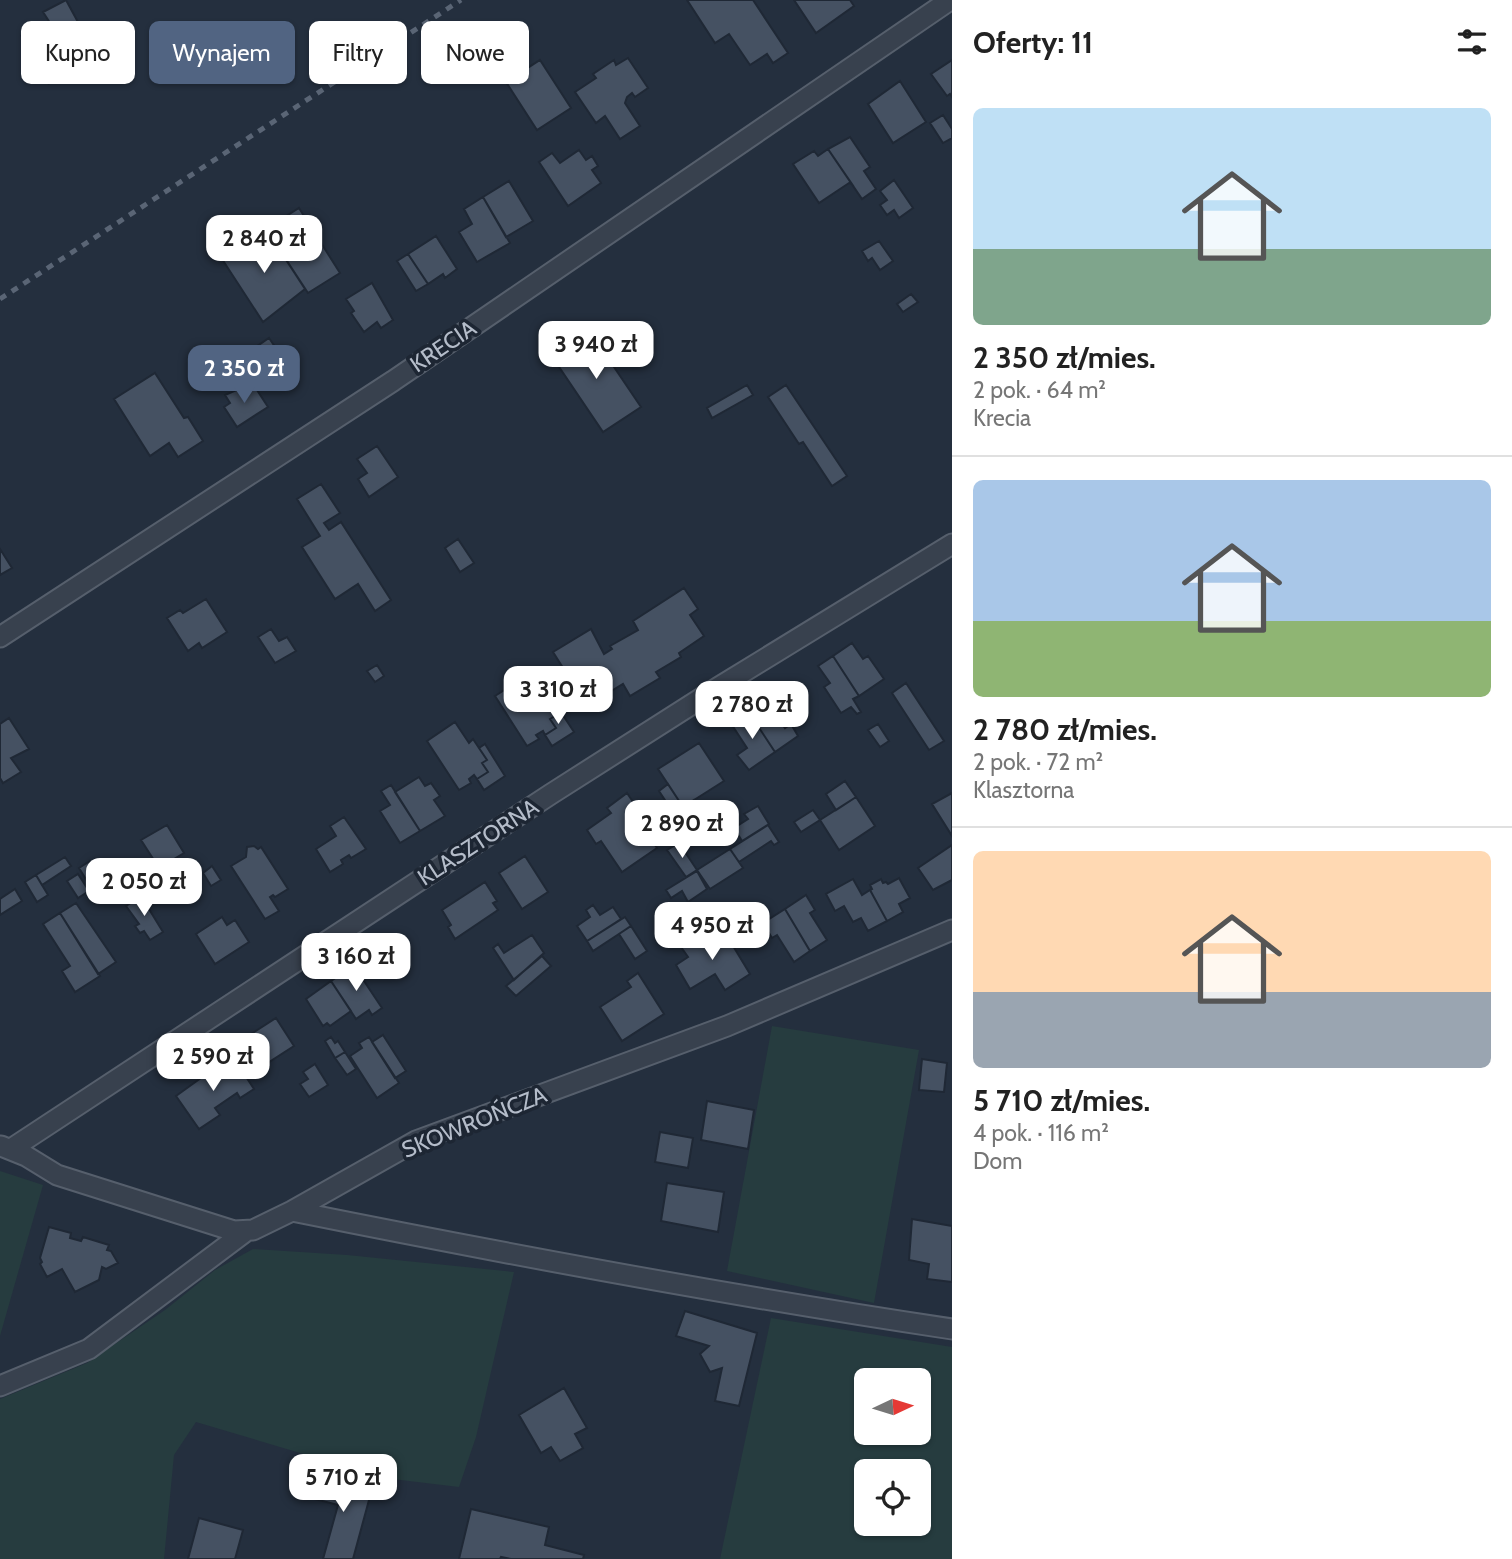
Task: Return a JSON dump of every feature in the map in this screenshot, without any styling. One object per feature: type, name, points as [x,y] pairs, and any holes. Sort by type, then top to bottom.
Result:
[{"type":"street","name":"KRECIA","points":[[0,637],[393,381],[950,0]]},
{"type":"street","name":"KLASZTORNA","points":[[5,1147],[719,687],[952,544]]},
{"type":"street","name":"SKOWROŃCZA","points":[[0,1386],[89,1349],[245,1232],[292,1211],[416,1141],[727,1026],[952,930]]},
{"type":"street","points":[[5,1147],[57,1174],[234,1231],[245,1232]]},
{"type":"street","points":[[292,1211],[541,1260],[812,1308],[952,1329]]},
{"type":"green space","points":[[772,1026],[919,1050],[874,1303],[727,1271]]},
{"type":"green space","points":[[0,1171],[43,1185],[0,1336]]},
{"type":"green space","points":[[253,1249],[347,1255],[514,1272],[476,1437],[459,1487],[384,1478],[196,1422],[174,1455],[164,1559],[0,1559],[0,1399],[87,1363],[165,1310],[215,1270]]},
{"type":"green space","points":[[771,1318],[952,1347],[952,1559],[720,1559]]},
{"type":"building","points":[[66,0],[77,21],[49,21],[43,12]]},
{"type":"building","points":[[687,0],[753,0],[788,53],[773,63],[767,54],[750,65],[729,34],[715,43]]},
{"type":"building","points":[[794,0],[850,0],[854,6],[816,33]]},
{"type":"building","points":[[628,58],[648,88],[635,97],[632,93],[627,97],[625,103],[640,126],[620,139],[605,116],[596,123],[575,92],[596,78],[593,74],[614,60],[616,65]]},
{"type":"building","points":[[540,60],[571,108],[537,130],[507,84],[529,84],[529,67]]},
{"type":"building","points":[[952,60],[952,97],[950,94],[947,96],[931,74]]},
{"type":"building","points":[[900,81],[926,122],[893,143],[868,104]]},
{"type":"building","points":[[943,115],[952,129],[952,138],[943,143],[930,123]]},
{"type":"building","points":[[850,137],[870,167],[864,171],[876,189],[862,199],[828,149]]},
{"type":"building","points":[[828,149],[852,184],[849,183],[819,203],[793,164],[814,151],[818,156]]},
{"type":"building","points":[[579,150],[586,160],[592,156],[598,166],[592,170],[601,183],[568,206],[539,162],[552,153],[560,163]]},
{"type":"building","points":[[894,180],[913,208],[899,218],[894,210],[887,215],[880,205],[887,200],[880,191]]},
{"type":"building","points":[[509,181],[533,221],[506,237],[483,197]]},
{"type":"building","points":[[483,197],[510,243],[477,262],[459,232],[472,224],[464,209]]},
{"type":"building","points":[[299,208],[340,273],[308,293],[266,229]]},
{"type":"building","points":[[266,229],[305,289],[263,322],[222,259]]},
{"type":"building","points":[[436,236],[457,269],[445,278],[443,274],[428,284],[408,254]]},
{"type":"building","points":[[879,241],[893,261],[880,270],[872,258],[868,261],[862,251]]},
{"type":"building","points":[[408,254],[428,284],[416,291],[397,261]]},
{"type":"building","points":[[372,283],[393,320],[381,328],[377,322],[364,332],[351,313],[354,311],[346,299]]},
{"type":"building","points":[[911,294],[918,302],[903,312],[897,304]]},
{"type":"building","points":[[589,330],[641,407],[603,432],[551,355]]},
{"type":"building","points":[[269,338],[295,376],[280,387],[253,349]]},
{"type":"building","points":[[252,349],[262,367],[251,373],[241,356]]},
{"type":"building","points":[[155,373],[184,418],[188,417],[203,441],[178,457],[169,443],[150,456],[114,399]]},
{"type":"building","points":[[747,385],[753,395],[712,418],[707,408]]},
{"type":"building","points":[[786,385],[847,476],[832,486],[803,442],[799,444],[768,397]]},
{"type":"building","points":[[255,387],[268,407],[237,427],[224,407],[230,403],[225,395],[241,388],[245,394]]},
{"type":"building","points":[[377,446],[398,477],[369,497],[358,479],[367,473],[357,459]]},
{"type":"building","points":[[321,484],[340,513],[324,523],[329,530],[341,522],[391,600],[375,611],[358,584],[335,599],[302,547],[320,536],[297,499]]},
{"type":"building","points":[[458,539],[474,563],[460,572],[445,548]]},
{"type":"building","points":[[0,549],[12,568],[0,575]]},
{"type":"building","points":[[684,588],[698,609],[690,615],[704,636],[679,653],[681,657],[656,672],[660,678],[630,696],[623,684],[595,701],[592,697],[584,702],[573,684],[577,682],[569,668],[565,671],[553,652],[591,629],[604,654],[612,649],[610,646],[638,630],[633,621]]},
{"type":"building","points":[[206,599],[227,632],[202,648],[199,643],[188,651],[167,618],[180,610],[183,613]]},
{"type":"building","points":[[271,629],[279,641],[287,637],[296,651],[275,663],[258,637]]},
{"type":"building","points":[[852,643],[863,659],[868,656],[884,679],[859,696],[833,656]]},
{"type":"building","points":[[833,656],[859,696],[853,699],[861,712],[857,714],[851,707],[841,713],[824,687],[830,683],[818,666]]},
{"type":"building","points":[[377,665],[384,676],[375,682],[367,671]]},
{"type":"building","points":[[523,678],[537,698],[542,695],[555,716],[550,719],[556,728],[545,735],[543,731],[536,735],[539,739],[527,746],[495,696]]},
{"type":"building","points":[[906,683],[944,741],[929,750],[892,693]]},
{"type":"building","points":[[765,699],[785,728],[791,724],[798,736],[775,752],[748,711]]},
{"type":"building","points":[[553,700],[574,732],[552,746],[545,735],[556,728],[550,719],[555,716],[547,704]]},
{"type":"building","points":[[748,711],[775,752],[749,770],[737,755],[747,748],[730,722]]},
{"type":"building","points":[[9,718],[29,749],[11,758],[21,772],[3,783],[0,778],[0,724]]},
{"type":"building","points":[[455,722],[469,743],[473,739],[487,760],[482,763],[488,772],[477,779],[474,775],[469,779],[471,783],[459,790],[427,741]]},
{"type":"building","points":[[878,724],[889,741],[880,747],[868,730]]},
{"type":"building","points":[[699,743],[724,781],[683,807],[658,769]]},
{"type":"building","points":[[485,744],[505,776],[484,790],[477,779],[488,772],[482,763],[487,760],[479,748]]},
{"type":"building","points":[[419,777],[425,786],[431,783],[440,796],[434,800],[445,816],[420,831],[395,792]]},
{"type":"building","points":[[845,781],[856,797],[836,810],[826,794]]},
{"type":"building","points":[[668,784],[683,807],[694,800],[698,807],[678,820],[659,791]]},
{"type":"building","points":[[391,785],[420,831],[400,843],[380,811],[390,805],[381,791]]},
{"type":"building","points":[[627,793],[642,815],[637,819],[657,848],[622,872],[601,841],[596,844],[587,830],[611,813],[607,808]]},
{"type":"building","points":[[952,793],[952,836],[932,804]]},
{"type":"building","points":[[856,797],[875,826],[839,850],[820,820]]},
{"type":"building","points":[[758,806],[769,824],[742,841],[734,828],[748,819],[744,814]]},
{"type":"building","points":[[813,810],[820,820],[801,832],[794,822]]},
{"type":"building","points":[[344,817],[366,849],[351,858],[349,855],[341,860],[343,864],[330,872],[316,849],[336,836],[330,826]]},
{"type":"building","points":[[167,825],[184,853],[159,868],[141,840]]},
{"type":"building","points":[[768,825],[779,842],[774,845],[771,841],[739,862],[730,849]]},
{"type":"building","points":[[679,843],[697,870],[686,877],[667,850]]},
{"type":"building","points":[[952,845],[952,880],[933,890],[918,868]]},
{"type":"building","points":[[254,846],[258,849],[261,847],[288,889],[270,897],[279,911],[265,919],[231,866],[246,857],[247,847]]},
{"type":"building","points":[[730,849],[743,868],[710,889],[697,870]]},
{"type":"building","points":[[525,856],[548,892],[522,909],[499,873]]},
{"type":"building","points":[[65,857],[71,866],[42,885],[36,875]]},
{"type":"building","points":[[90,861],[103,882],[92,889],[79,868]]},
{"type":"building","points":[[212,866],[221,880],[211,886],[203,873]]},
{"type":"building","points":[[697,871],[707,889],[688,902],[682,891],[671,898],[666,890]]},
{"type":"building","points":[[78,874],[89,891],[78,898],[67,881]]},
{"type":"building","points":[[36,875],[48,895],[37,902],[25,882]]},
{"type":"building","points":[[899,878],[910,898],[899,904],[903,912],[887,921],[870,890],[870,885],[881,879],[888,884]]},
{"type":"building","points":[[853,879],[862,895],[870,890],[887,921],[868,931],[861,918],[853,922],[844,906],[835,911],[826,894]]},
{"type":"building","points":[[485,882],[497,901],[493,903],[498,910],[455,939],[442,910]]},
{"type":"building","points":[[15,889],[22,901],[0,915],[0,899]]},
{"type":"building","points":[[806,895],[815,910],[810,913],[827,940],[810,951],[785,909]]},
{"type":"building","points":[[141,896],[163,932],[150,940],[144,931],[140,933],[135,926],[139,924],[126,906]]},
{"type":"building","points":[[76,903],[116,962],[98,974],[60,913]]},
{"type":"building","points":[[593,905],[600,915],[613,907],[621,919],[587,941],[577,926],[590,917],[586,910]]},
{"type":"building","points":[[785,909],[810,951],[794,962],[777,935],[772,938],[763,923]]},
{"type":"building","points":[[60,913],[100,976],[75,992],[62,971],[70,966],[43,924]]},
{"type":"building","points":[[222,917],[227,925],[235,920],[249,942],[215,964],[196,934]]},
{"type":"building","points":[[625,917],[631,926],[593,951],[587,941]]},
{"type":"building","points":[[631,926],[647,951],[635,959],[619,934]]},
{"type":"building","points":[[724,931],[750,974],[725,990],[715,974],[690,989],[676,965],[688,957],[681,947],[703,933],[708,941]]},
{"type":"building","points":[[532,935],[544,953],[514,980],[493,948],[498,944],[504,953]]},
{"type":"building","points":[[542,956],[551,966],[516,996],[506,986]]},
{"type":"building","points":[[354,966],[382,1008],[372,1015],[369,1010],[356,1019],[331,981]]},
{"type":"building","points":[[638,973],[664,1014],[622,1041],[600,1007],[631,987],[627,981]]},
{"type":"building","points":[[331,981],[351,1011],[330,1026],[327,1023],[323,1026],[306,999]]},
{"type":"building","points":[[276,1018],[294,1046],[266,1064],[248,1036]]},
{"type":"building","points":[[383,1035],[406,1071],[395,1078],[372,1042]]},
{"type":"building","points":[[331,1037],[335,1043],[338,1041],[345,1052],[335,1058],[325,1041]]},
{"type":"building","points":[[369,1037],[399,1083],[377,1098],[350,1056],[362,1048],[359,1043]]},
{"type":"building","points":[[345,1052],[356,1069],[347,1075],[335,1058]]},
{"type":"building","points":[[922,1059],[947,1063],[944,1092],[919,1090]]},
{"type":"building","points":[[237,1063],[254,1089],[240,1098],[237,1093],[215,1108],[220,1115],[199,1129],[176,1096],[219,1065],[224,1071]]},
{"type":"building","points":[[315,1064],[328,1085],[309,1097],[300,1084],[308,1079],[303,1072]]},
{"type":"building","points":[[707,1101],[754,1110],[748,1149],[701,1140]]},
{"type":"building","points":[[660,1132],[693,1138],[688,1168],[655,1162]]},
{"type":"building","points":[[667,1183],[724,1192],[718,1232],[661,1221]]},
{"type":"building","points":[[912,1219],[952,1226],[952,1282],[927,1279],[929,1264],[909,1260]]},
{"type":"building","points":[[49,1227],[71,1233],[70,1238],[81,1241],[83,1237],[109,1245],[107,1250],[111,1251],[118,1263],[106,1269],[102,1267],[99,1280],[75,1292],[62,1269],[47,1277],[40,1264]]},
{"type":"building","points":[[685,1311],[757,1333],[739,1406],[715,1401],[722,1368],[710,1372],[700,1354],[709,1346],[676,1336]]},
{"type":"building","points":[[564,1388],[587,1428],[575,1434],[583,1448],[560,1461],[551,1447],[541,1453],[519,1415]]},
{"type":"building","points":[[317,1474],[372,1489],[353,1559],[323,1559],[338,1505],[311,1498]]},
{"type":"building","points":[[471,1509],[549,1527],[545,1545],[584,1555],[583,1559],[459,1559]]},
{"type":"building","points":[[199,1518],[243,1530],[235,1559],[188,1559]]},
{"type":"railway","points":[[0,299],[461,0]]}]
